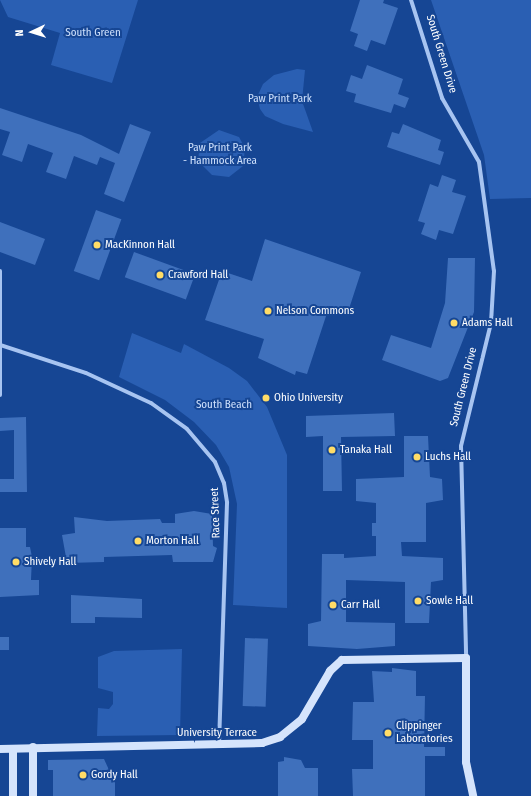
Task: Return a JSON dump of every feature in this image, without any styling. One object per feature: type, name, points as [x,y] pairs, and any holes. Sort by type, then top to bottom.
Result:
[{"type":"street","name":"South Green Drive","points":[[411,0],[442,98],[479,162],[494,271],[491,323],[461,446],[466,658],[466,762],[473,796]]},
{"type":"street","points":[[0,272],[0,395]]},
{"type":"street","name":"Race Street","points":[[0,345],[86,374],[151,403],[187,429],[215,462],[224,483],[227,503],[219,743]]},
{"type":"street","name":"University Terrace","points":[[0,749],[33,747],[262,743],[285,734],[302,719],[330,671],[348,658],[466,658]]},
{"type":"street","points":[[33,747],[33,796]]},
{"type":"street","points":[[13,749],[13,796]]},
{"type":"green space","name":"South Green","points":[[0,0],[138,0],[112,83],[51,65],[60,33],[8,17]]},
{"type":"green space","points":[[431,0],[531,0],[531,198],[490,199],[484,155]]},
{"type":"green space","name":"Paw Print Park","points":[[297,69],[305,70],[302,101],[313,132],[283,124],[265,116],[260,109],[257,97],[263,84],[274,75]]},
{"type":"green space","name":"Paw Print Park - Hammock Area","points":[[219,130],[239,137],[245,148],[243,166],[229,177],[212,175],[198,161],[200,143]]},
{"type":"green space","name":"South Beach","points":[[132,333],[181,353],[184,344],[229,368],[247,381],[267,407],[287,455],[287,608],[233,605],[237,504],[229,467],[216,445],[194,422],[165,400],[119,377]]},
{"type":"green space","points":[[182,649],[180,735],[97,736],[98,708],[109,709],[113,704],[113,692],[98,688],[98,657],[114,651]]},
{"type":"building","points":[[360,0],[384,0],[383,3],[398,8],[385,45],[371,40],[367,51],[354,46],[358,34],[350,31]]},
{"type":"building","points":[[367,65],[403,79],[398,94],[409,98],[405,108],[394,104],[391,113],[354,102],[356,94],[346,91],[351,75],[362,79]]},
{"type":"building","points":[[0,108],[81,135],[119,154],[130,124],[151,132],[124,202],[104,194],[115,163],[100,157],[97,165],[74,156],[66,179],[46,172],[53,153],[28,144],[22,162],[2,155],[10,132],[0,129]]},
{"type":"building","points":[[403,124],[441,140],[438,150],[444,152],[440,165],[387,147],[392,132],[399,134]]},
{"type":"building","points":[[442,175],[456,180],[452,192],[466,196],[453,234],[439,230],[436,240],[421,234],[425,223],[418,221],[430,184],[438,187]]},
{"type":"building","name":"MacKinnon Hall","points":[[96,210],[121,219],[99,280],[74,271]]},
{"type":"building","points":[[0,222],[45,239],[35,265],[0,252]]},
{"type":"building","name":"Nelson Commons","points":[[265,239],[361,272],[347,315],[329,307],[307,374],[296,371],[295,375],[258,358],[264,339],[205,320],[222,271],[252,281]]},
{"type":"building","name":"Crawford Hall","points":[[134,252],[195,274],[186,300],[125,277]]},
{"type":"building","name":"Adams Hall","points":[[448,258],[475,258],[474,312],[448,378],[440,381],[382,360],[391,335],[431,348],[445,303]]},
{"type":"building","name":"Tanaka Hall","points":[[394,413],[395,436],[341,437],[342,491],[323,491],[323,436],[306,437],[306,416]]},
{"type":"building","points":[[26,417],[27,492],[0,492],[0,479],[14,479],[14,430],[0,431],[0,418]]},
{"type":"building","points":[[404,436],[428,436],[430,477],[442,479],[443,500],[426,503],[426,542],[401,542],[402,556],[443,558],[443,580],[431,582],[429,623],[405,623],[405,582],[346,580],[346,622],[395,623],[395,646],[357,649],[308,646],[308,624],[321,621],[322,554],[344,554],[344,558],[376,556],[376,536],[372,536],[372,523],[376,523],[376,503],[356,501],[356,479],[404,477]]},
{"type":"building","name":"Morton Hall","points":[[194,511],[212,514],[213,546],[217,548],[213,562],[173,562],[172,555],[104,557],[104,562],[67,563],[62,535],[75,533],[74,517],[107,521],[160,519],[162,523],[175,523],[175,514]]},
{"type":"building","name":"Shively Hall","points":[[0,528],[26,528],[26,547],[30,547],[32,557],[31,580],[39,580],[39,595],[0,597]]},
{"type":"building","points":[[71,595],[142,599],[142,618],[95,617],[95,623],[71,623]]},
{"type":"building","points":[[0,637],[9,637],[9,650],[0,650]]},
{"type":"building","points":[[245,638],[268,639],[266,707],[243,706]]},
{"type":"building","name":"Clippinger Laboratories","points":[[392,668],[416,671],[416,696],[425,696],[424,747],[445,747],[445,756],[425,756],[425,796],[353,796],[352,769],[373,769],[373,740],[352,740],[353,702],[374,702],[372,671],[392,672]]},
{"type":"building","points":[[284,757],[301,760],[305,768],[318,768],[318,796],[278,796],[278,762],[284,761]]},
{"type":"building","name":"Gordy Hall","points":[[104,759],[115,783],[115,796],[53,796],[53,770],[48,770],[48,760]]},
{"type":"place","name":"MacKinnon Hall","points":[[97,245]]},
{"type":"place","name":"Crawford Hall","points":[[160,275]]},
{"type":"place","name":"Nelson Commons","points":[[268,311]]},
{"type":"place","name":"Adams Hall","points":[[454,323]]},
{"type":"place","name":"Ohio University","points":[[266,398]]},
{"type":"place","name":"Tanaka Hall","points":[[332,450]]},
{"type":"place","name":"Luchs Hall","points":[[417,457]]},
{"type":"place","name":"Morton Hall","points":[[138,541]]},
{"type":"place","name":"Shively Hall","points":[[16,562]]},
{"type":"place","name":"Sowle Hall","points":[[418,601]]},
{"type":"place","name":"Carr Hall","points":[[333,605]]},
{"type":"place","name":"Clippinger Laboratories","points":[[388,733]]},
{"type":"place","name":"Gordy Hall","points":[[83,775]]}]
